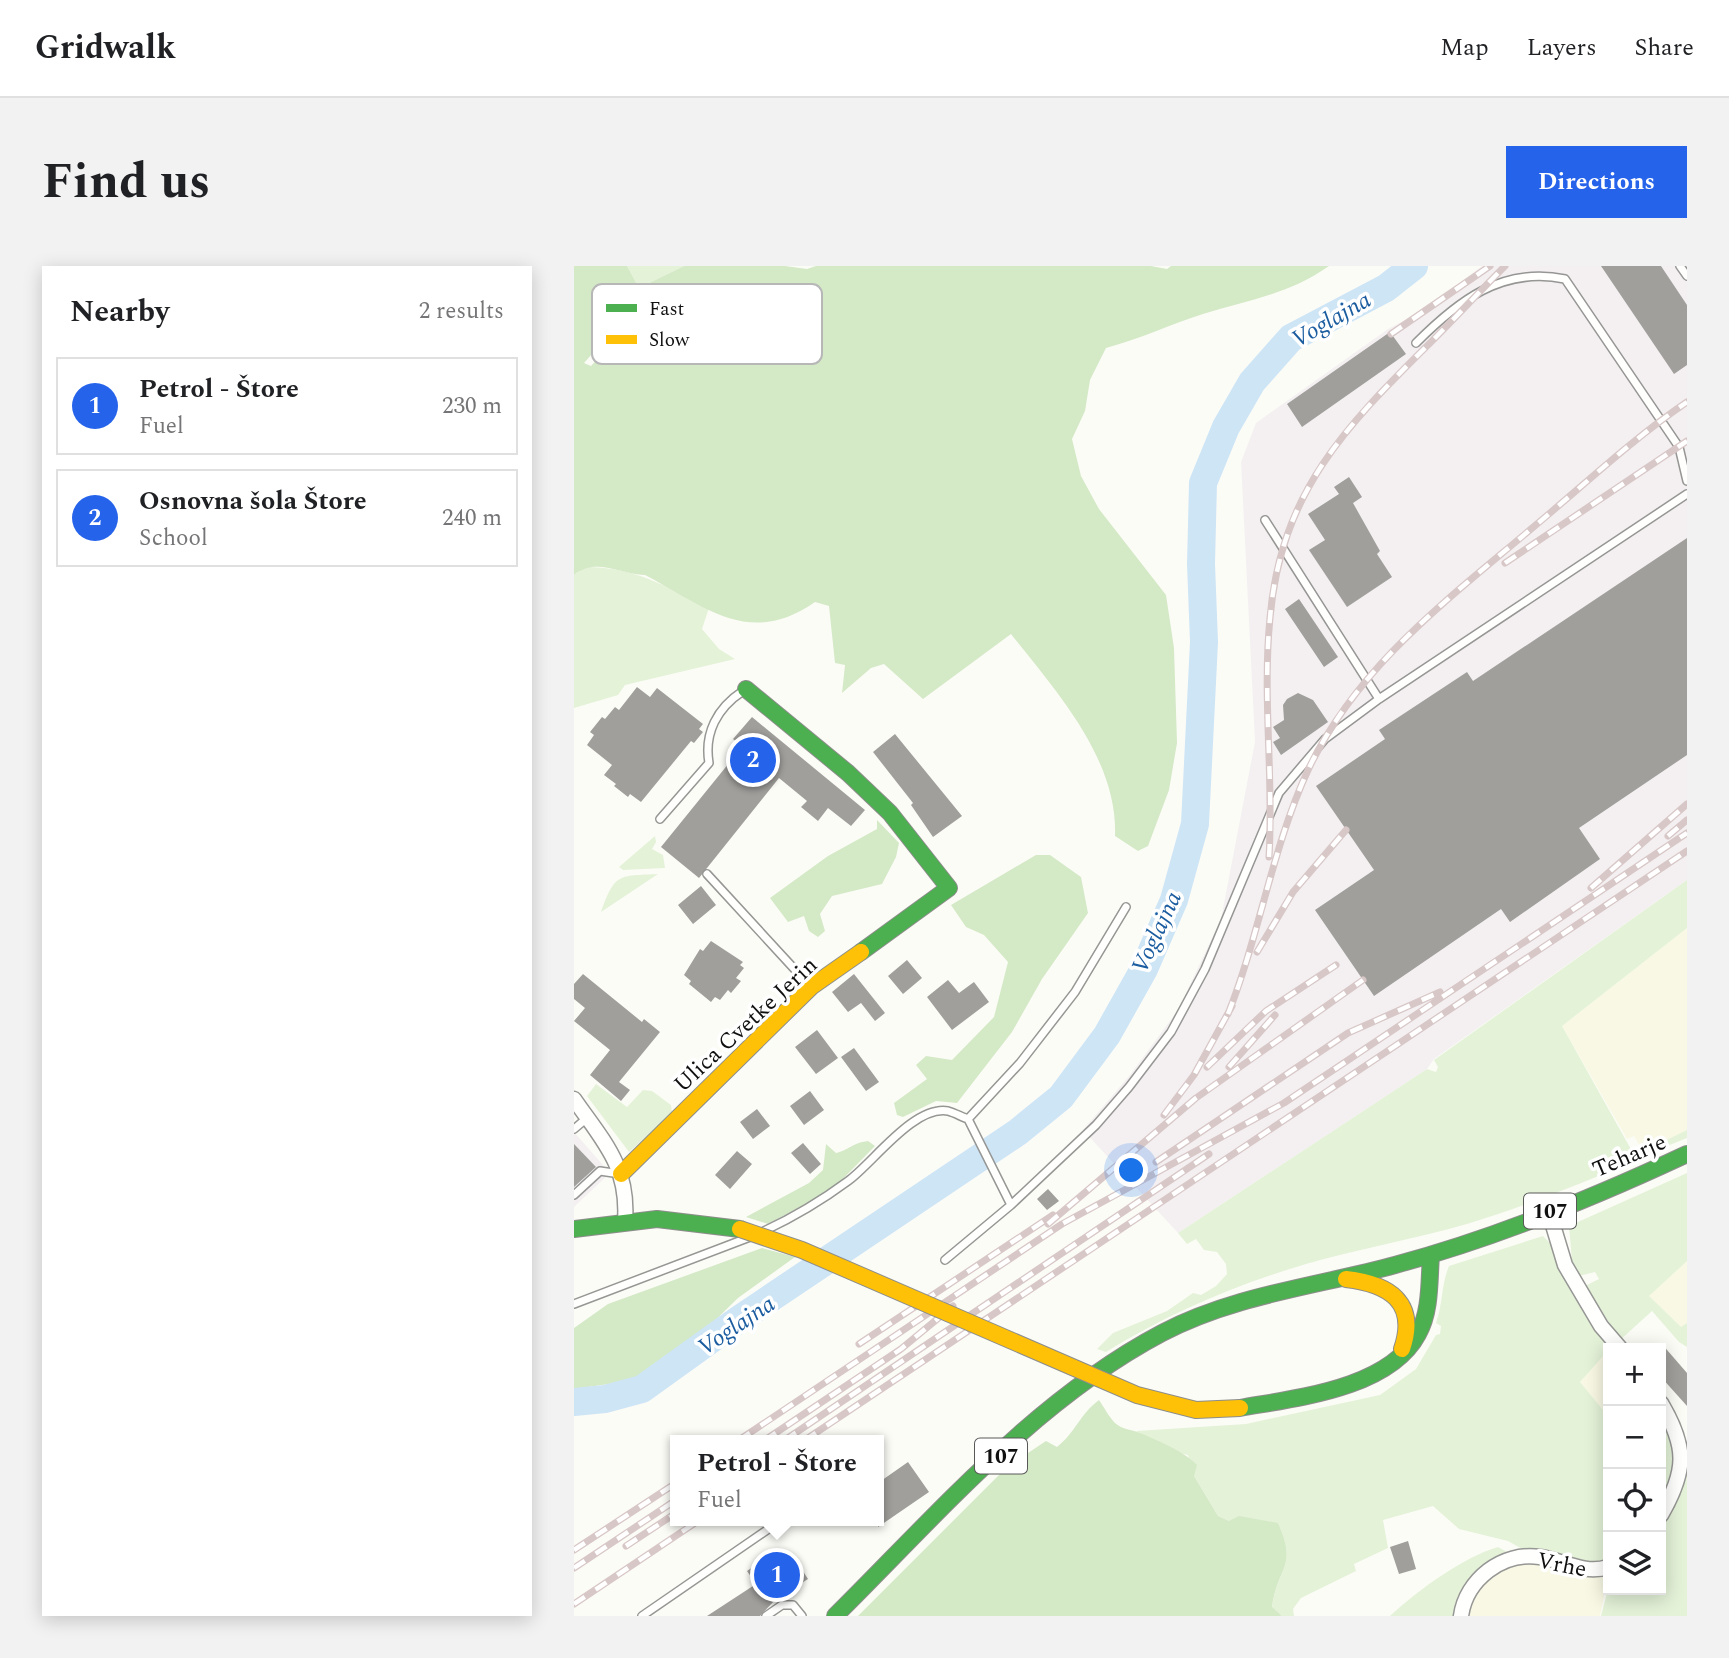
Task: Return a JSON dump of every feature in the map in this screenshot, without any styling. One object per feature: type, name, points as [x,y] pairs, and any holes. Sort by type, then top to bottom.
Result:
[{"type":"street","name":"Ulica Cvetke Jerin","points":[[621,1174],[811,987],[934,902],[948,888],[890,813],[848,774],[746,689]]},
{"type":"street","points":[[574,1099],[624,1181],[625,1221]]},
{"type":"street","name":"Teharje","points":[[1430,1255],[1640,1177],[1687,1154]]},
{"type":"street","points":[[1549,1212],[1565,1265],[1601,1326],[1616,1343]]},
{"type":"street","points":[[574,1230],[650,1217],[740,1229],[802,1250],[1137,1395],[1196,1409],[1240,1408],[1350,1383],[1392,1362],[1410,1347],[1421,1326],[1429,1288],[1430,1255]]},
{"type":"street","name":"107","points":[[835,1616],[1031,1426],[1131,1351],[1200,1319],[1430,1255]]},
{"type":"street","points":[[1340,1278],[1377,1283],[1388,1289],[1401,1304],[1408,1325],[1408,1335],[1392,1362]]},
{"type":"street","points":[[1663,1406],[1676,1425],[1685,1458],[1681,1478],[1666,1506]]},
{"type":"street","name":"Vrhe","points":[[1461,1616],[1466,1595],[1476,1581],[1490,1568],[1519,1558],[1538,1556],[1596,1571],[1603,1569]]},
{"type":"lane","points":[[1680,266],[1687,276]]},
{"type":"lane","points":[[1416,343],[1461,298],[1501,273],[1538,272],[1565,279],[1679,447],[1687,481]]},
{"type":"lane","points":[[945,1260],[1011,1205],[1096,1125],[1171,1032],[1211,957],[1279,793],[1325,739],[1379,699],[1687,494]]},
{"type":"lane","points":[[1265,520],[1379,699]]},
{"type":"lane","points":[[660,819],[709,763],[705,744],[709,729],[735,697],[746,689]]},
{"type":"lane","points":[[707,874],[811,987]]},
{"type":"lane","points":[[968,1119],[1020,1063],[1075,992],[1126,907]]},
{"type":"lane","points":[[574,1304],[674,1264],[733,1245],[799,1214],[851,1179],[894,1137],[925,1116],[946,1111],[968,1119],[1011,1205]]},
{"type":"lane","points":[[574,1129],[587,1118]]},
{"type":"lane","points":[[574,1195],[600,1171],[621,1174]]},
{"type":"lane","points":[[642,1616],[773,1526]]},
{"type":"lane","points":[[766,1616],[782,1605],[793,1605],[803,1616]]},
{"type":"shaded area","points":[[1482,266],[1687,266],[1687,880],[1434,1059],[1427,1069],[1178,1233],[1083,1130],[1130,1075],[1178,1010],[1221,919],[1255,742],[1241,462],[1256,423],[1388,329],[1424,310]]},
{"type":"shaded area","points":[[574,1132],[610,1173],[574,1207]]},
{"type":"green space","points":[[574,266],[627,266],[637,284],[592,284],[592,354],[584,363],[591,366],[822,364],[822,284],[647,284],[684,266],[785,266],[807,269],[816,266],[1151,266],[1167,269],[1171,266],[1329,266],[1284,290],[1203,314],[1106,348],[1090,380],[1085,411],[1072,439],[1081,476],[1099,509],[1166,595],[1174,648],[1177,743],[1169,790],[1148,846],[1138,851],[1115,836],[1113,808],[1106,780],[1081,728],[1011,634],[923,699],[884,664],[871,668],[842,693],[845,665],[835,663],[829,606],[815,602],[791,615],[769,622],[748,622],[708,610],[645,575],[599,567],[582,570],[574,575]]},
{"type":"green space","points":[[627,266],[684,266],[647,284],[637,284]]},
{"type":"green space","points":[[585,567],[635,574],[664,585],[709,608],[702,629],[719,649],[735,659],[625,685],[618,695],[574,708],[574,575]]},
{"type":"green space","points":[[877,820],[899,843],[896,857],[882,884],[832,896],[820,914],[825,931],[818,937],[809,931],[804,916],[788,922],[770,898],[828,856],[877,829]]},
{"type":"green space","points":[[655,836],[656,842],[652,849],[663,855],[665,868],[623,870],[619,867]]},
{"type":"green space","points":[[1036,855],[1050,855],[1081,877],[1088,913],[1042,979],[1012,1032],[957,1103],[936,1101],[903,1117],[897,1115],[894,1103],[927,1079],[916,1065],[926,1056],[952,1060],[994,1017],[1008,962],[984,935],[966,927],[951,905]]},
{"type":"green space","points":[[658,874],[601,912],[610,890],[620,879],[634,875]]},
{"type":"green space","points":[[1687,880],[1687,928],[1562,1026],[1637,1160],[1553,1194],[1467,1224],[1326,1259],[1254,1281],[1203,1301],[1106,1352],[1097,1349],[1113,1333],[1167,1311],[1193,1293],[1201,1295],[1216,1286],[1227,1274],[1226,1264],[1217,1252],[1204,1250],[1196,1239],[1187,1244],[1178,1233],[1427,1069],[1436,1072],[1438,1067],[1434,1060]]},
{"type":"green space","points":[[1687,928],[1687,1130],[1650,1148],[1643,1143],[1640,1146],[1634,1136],[1627,1139],[1562,1026]]},
{"type":"green space","points":[[596,1084],[627,1107],[643,1090],[652,1091],[671,1105],[672,1113],[629,1152],[587,1096]]},
{"type":"green space","points":[[1687,1130],[1687,1138],[1645,1155],[1640,1146],[1643,1143],[1650,1148]]},
{"type":"green space","points":[[868,1141],[875,1146],[833,1189],[768,1224],[746,1217],[809,1183],[823,1170],[826,1144],[836,1153]]},
{"type":"green space","points":[[1687,1173],[1687,1261],[1649,1296],[1681,1327],[1687,1323],[1687,1347],[1679,1342],[1652,1311],[1619,1341],[1585,1286],[1599,1279],[1595,1272],[1579,1276],[1572,1261],[1569,1226]]},
{"type":"green space","points":[[1543,1236],[1555,1248],[1559,1269],[1612,1343],[1603,1343],[1603,1356],[1580,1382],[1603,1410],[1603,1565],[1524,1550],[1508,1541],[1459,1529],[1433,1506],[1383,1520],[1388,1548],[1354,1564],[1356,1571],[1301,1598],[1293,1609],[1294,1616],[1282,1616],[1272,1608],[1286,1558],[1284,1538],[1278,1523],[1229,1521],[1218,1516],[1194,1476],[1188,1455],[1174,1452],[1136,1431],[1246,1424],[1380,1395],[1416,1369],[1436,1335],[1440,1334],[1441,1326],[1436,1323],[1449,1266]]},
{"type":"green space","points":[[762,1248],[795,1257],[738,1298],[691,1344],[661,1366],[630,1381],[574,1389],[574,1328],[608,1304]]},
{"type":"green space","points":[[1687,1261],[1687,1323],[1682,1328],[1648,1296]]},
{"type":"green space","points":[[1603,1356],[1603,1410],[1580,1382]]},
{"type":"green space","points":[[1099,1400],[1118,1425],[1170,1447],[1197,1465],[1194,1476],[1218,1516],[1229,1521],[1239,1516],[1278,1523],[1284,1538],[1286,1558],[1272,1607],[1282,1616],[858,1616],[1007,1467],[1046,1441],[1057,1447]]},
{"type":"green space","points":[[1666,1420],[1681,1458],[1666,1495],[1666,1469]]},
{"type":"green space","points":[[1687,1473],[1687,1616],[1601,1616],[1606,1595],[1666,1595],[1666,1511]]},
{"type":"green space","points":[[1498,1547],[1509,1553],[1464,1586],[1455,1605],[1455,1616],[1390,1616],[1441,1576],[1470,1558]]},
{"type":"green space","points":[[1529,1560],[1603,1576],[1604,1595],[1600,1616],[1467,1616],[1473,1594],[1496,1571]]},
{"type":"building","points":[[1601,266],[1661,266],[1687,305],[1687,365],[1674,374]]},
{"type":"building","points":[[1390,332],[1406,354],[1302,427],[1287,404]]},
{"type":"building","points":[[1349,477],[1362,497],[1353,503],[1380,551],[1377,554],[1392,577],[1347,607],[1309,550],[1325,540],[1308,514],[1339,494],[1334,487]]},
{"type":"building","points":[[1687,538],[1687,755],[1579,828],[1600,859],[1510,922],[1501,909],[1374,996],[1315,910],[1374,870],[1316,786],[1385,739],[1379,730],[1467,672],[1473,681]]},
{"type":"building","points":[[1299,599],[1338,657],[1324,667],[1285,609]]},
{"type":"building","points":[[637,687],[650,697],[657,688],[703,724],[699,729],[703,732],[694,743],[691,741],[641,802],[630,794],[628,797],[614,786],[616,784],[604,775],[612,765],[587,745],[594,735],[590,732],[602,717],[605,719],[615,707],[619,710]]},
{"type":"building","points":[[1298,693],[1313,700],[1328,722],[1281,755],[1273,742],[1280,738],[1273,727],[1284,720],[1283,705],[1287,699]]},
{"type":"building","points":[[752,717],[865,810],[851,826],[828,808],[818,821],[801,807],[807,801],[779,778],[699,878],[661,847],[742,747],[733,739]]},
{"type":"building","points":[[895,734],[962,816],[933,837],[911,805],[913,803],[873,752]]},
{"type":"building","points":[[701,886],[716,905],[693,924],[678,905]]},
{"type":"building","points":[[711,941],[743,962],[740,965],[744,968],[736,978],[741,981],[731,993],[728,990],[720,1000],[715,997],[711,1002],[689,984],[691,981],[684,975],[700,949],[703,951]]},
{"type":"building","points":[[907,960],[922,978],[903,994],[888,976]]},
{"type":"building","points":[[583,974],[642,1022],[644,1019],[660,1032],[619,1082],[630,1090],[621,1101],[590,1075],[610,1050],[574,1021],[585,1008],[574,999],[574,984]]},
{"type":"building","points":[[854,974],[885,1013],[875,1021],[861,1003],[848,1012],[832,992]]},
{"type":"building","points":[[948,980],[959,993],[974,982],[989,1002],[952,1030],[927,997]]},
{"type":"building","points":[[817,1030],[838,1058],[816,1074],[795,1047]]},
{"type":"building","points":[[854,1048],[879,1082],[866,1091],[841,1057]]},
{"type":"building","points":[[810,1091],[824,1110],[804,1125],[790,1106]]},
{"type":"building","points":[[757,1109],[770,1126],[753,1139],[740,1122]]},
{"type":"building","points":[[803,1143],[821,1164],[810,1174],[791,1153]]},
{"type":"building","points":[[574,1144],[596,1167],[574,1187]]},
{"type":"building","points":[[737,1151],[752,1164],[730,1189],[715,1175]]},
{"type":"building","points":[[1048,1189],[1059,1201],[1047,1210],[1037,1199]]},
{"type":"building","points":[[1666,1349],[1687,1373],[1687,1406],[1666,1383]]},
{"type":"building","points":[[908,1462],[929,1492],[884,1523],[884,1479]]},
{"type":"building","points":[[1408,1541],[1416,1569],[1399,1574],[1390,1547]]},
{"type":"building","points":[[769,1556],[778,1569],[795,1559],[808,1579],[775,1600],[760,1616],[707,1616],[756,1584],[747,1571]]},
{"type":"waterway","name":"Voglajna","points":[[574,1402],[605,1399],[642,1389],[738,1320],[1018,1132],[1061,1097],[1107,1035],[1144,969],[1174,900],[1195,824],[1204,642],[1201,564],[1203,483],[1226,427],[1252,382],[1291,338],[1386,288],[1414,266]]},
{"type":"railway","points":[[1391,334],[1490,266]]},
{"type":"railway","points":[[1269,857],[1268,648],[1277,573],[1288,534],[1303,498],[1345,433],[1505,266]]},
{"type":"railway","points":[[1228,1014],[1296,798],[1329,731],[1353,698],[1379,666],[1437,609],[1627,448],[1687,402]]},
{"type":"railway","points":[[1505,563],[1687,441]]},
{"type":"railway","points":[[1591,888],[1687,804]]},
{"type":"railway","points":[[1668,836],[1687,820]]},
{"type":"railway","points":[[1257,952],[1293,892],[1346,830]]},
{"type":"railway","points":[[746,1435],[1062,1224],[1284,1103],[1687,833]]},
{"type":"railway","points":[[812,1435],[1687,851]]},
{"type":"railway","points":[[1207,1067],[1266,1011],[1336,965]]},
{"type":"railway","points":[[1048,1224],[1196,1098],[1363,980]]},
{"type":"railway","points":[[1156,1162],[1348,1033],[1440,992]]},
{"type":"railway","points":[[1164,1115],[1194,1075],[1232,1006]]},
{"type":"railway","points":[[1229,1067],[1275,1015]]},
{"type":"railway","points":[[792,1435],[1209,1154]]},
{"type":"railway","points":[[859,1344],[1053,1215]]},
{"type":"railway","points":[[772,1435],[901,1349],[953,1306]]},
{"type":"railway","points":[[574,1550],[670,1487]]},
{"type":"railway","points":[[574,1568],[670,1504]]},
{"type":"railway","points":[[626,1546],[670,1517]]},
{"type":"railway","points":[[574,1604],[691,1526]]},
{"type":"traffic: fast","points":[[746,689],[848,773],[890,813],[949,888],[861,952]]},
{"type":"traffic: fast","points":[[835,1616],[949,1500],[1029,1426],[1116,1360],[1162,1333],[1218,1309],[1247,1300],[1395,1265],[1507,1230],[1687,1154]]},
{"type":"traffic: fast","points":[[574,1229],[657,1219],[740,1229]]},
{"type":"traffic: fast","points":[[1240,1408],[1339,1388],[1386,1367],[1404,1353],[1418,1334],[1425,1316],[1431,1255]]},
{"type":"traffic: slow","points":[[621,1174],[811,987],[861,952]]},
{"type":"traffic: slow","points":[[740,1229],[802,1250],[1137,1395],[1196,1410],[1240,1408]]},
{"type":"traffic: slow","points":[[1346,1279],[1375,1285],[1396,1298],[1406,1319],[1402,1349]]},
{"type":"place","name":"Osnovna šola Štore","points":[[753,760]]},
{"type":"place","name":"Petrol - Štore","points":[[777,1575]]}]
